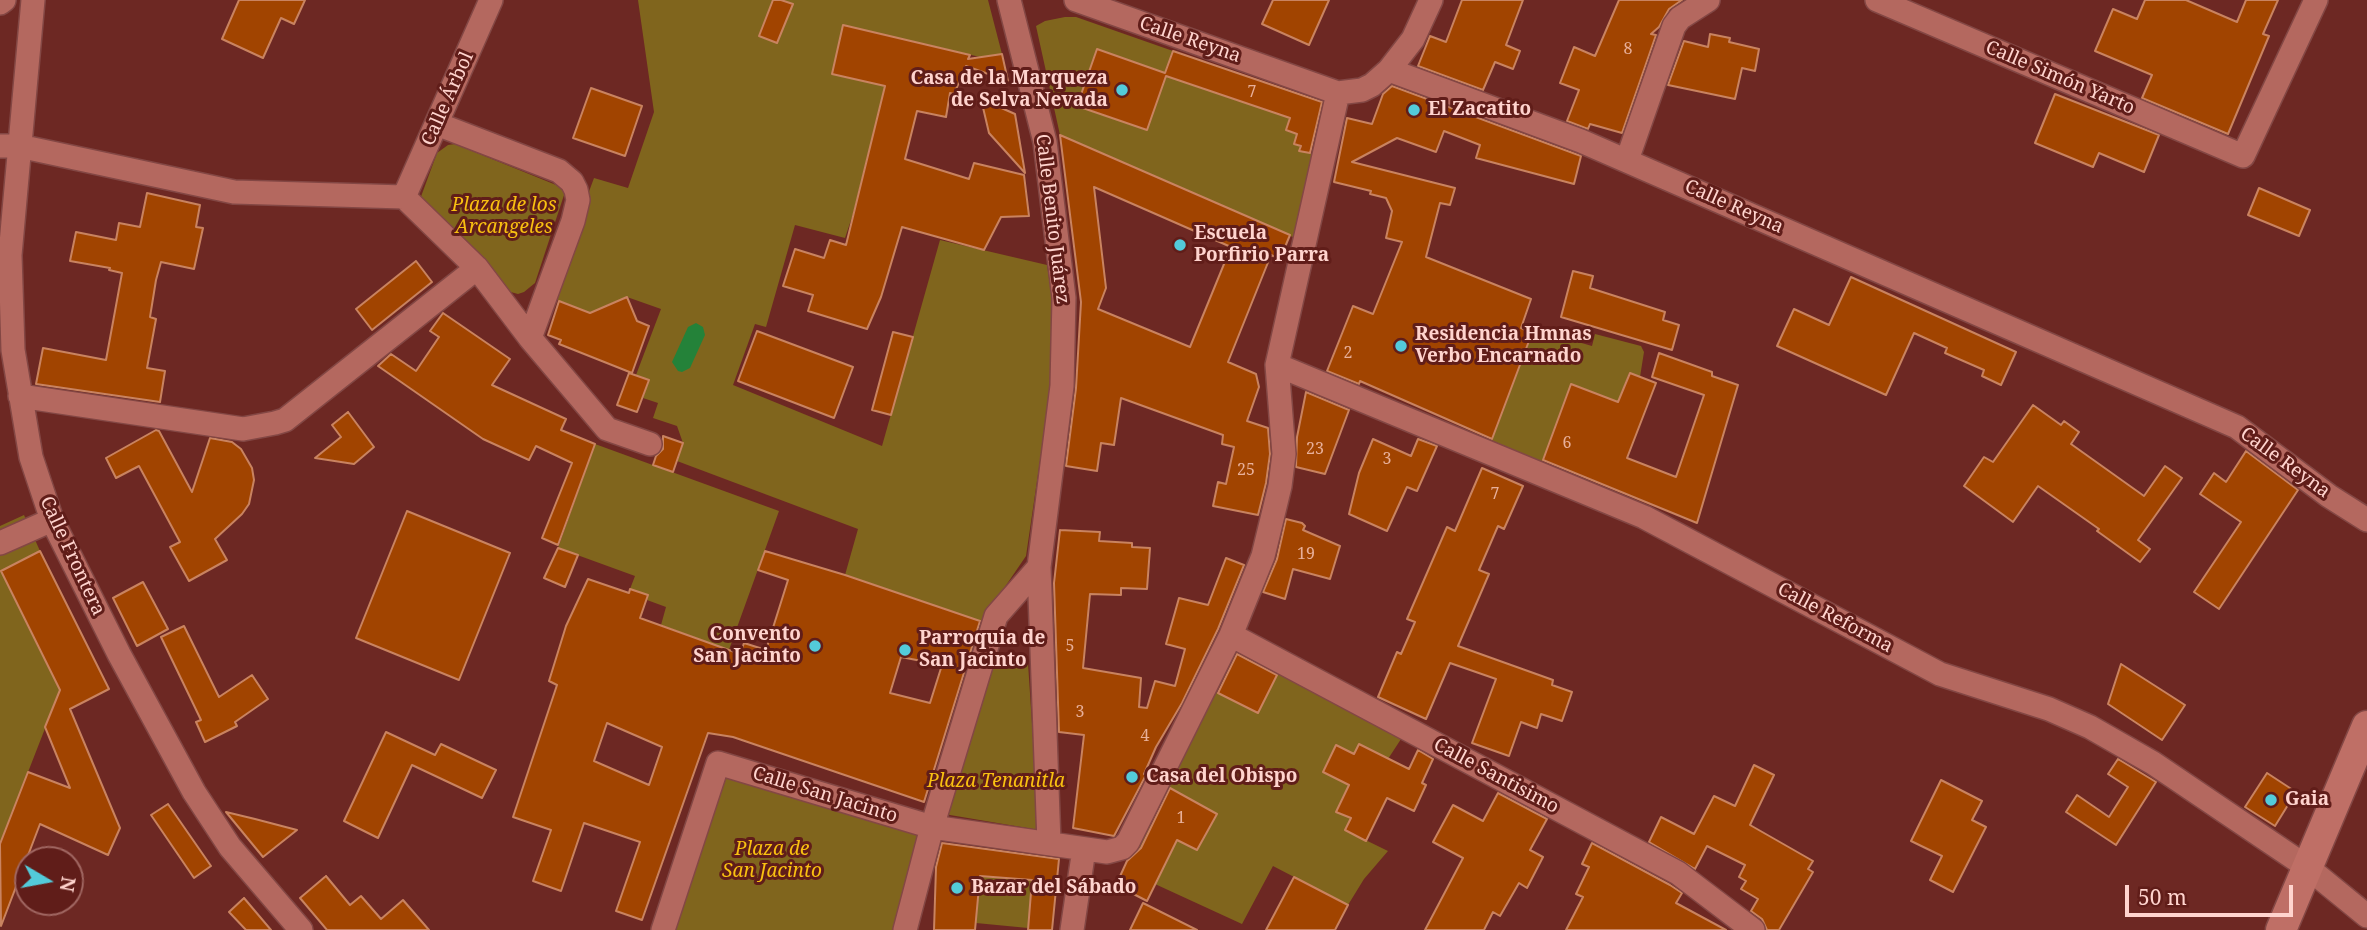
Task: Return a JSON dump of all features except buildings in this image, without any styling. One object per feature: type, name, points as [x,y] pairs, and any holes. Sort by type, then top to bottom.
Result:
[{"type":"main road","points":[[2281,930],[2367,726]]},
{"type":"street","points":[[0,4],[4,0]]},
{"type":"street","name":"Calle Frontera","points":[[33,0],[10,146],[9,255],[12,338],[31,457],[52,520],[119,654],[194,792],[230,847],[302,930]]},
{"type":"street","name":"Calle Árbol","points":[[404,197],[491,0]]},
{"type":"street","name":"Calle Benito Juárez","points":[[1009,0],[1045,142],[1064,298],[1062,386],[1039,567],[1049,843]]},
{"type":"street","name":"Calle Reyna","points":[[1076,0],[1338,93]]},
{"type":"street","points":[[1231,635],[1263,556],[1283,470],[1284,438],[1277,365],[1338,93],[1362,90],[1389,70],[1413,38],[1431,0]]},
{"type":"street","points":[[1627,160],[1674,26],[1680,18],[1708,0]]},
{"type":"street","name":"Calle Simón Yarto","points":[[1877,0],[2243,156],[2316,0]]},
{"type":"street","name":"Calle Reyna","points":[[1389,70],[1627,160],[2237,427],[2329,496],[2367,520]]},
{"type":"street","points":[[437,124],[559,171],[572,182],[576,190],[578,200],[573,221],[530,338]]},
{"type":"street","points":[[10,146],[234,192],[404,197],[477,268],[530,338],[607,429],[650,444]]},
{"type":"street","points":[[20,396],[243,429],[275,423],[285,419],[477,268]]},
{"type":"street","name":"Calle Reforma","points":[[1277,365],[1644,517],[1940,674],[2049,709],[2090,727],[2153,763],[2307,867],[2367,916]]},
{"type":"street","points":[[0,543],[52,520]]},
{"type":"street","points":[[905,930],[932,827],[996,616],[1039,567]]},
{"type":"street","name":"Calle San Jacinto","points":[[663,930],[718,763],[932,827],[1084,849],[1115,851],[1122,848],[1231,635]]},
{"type":"street","name":"Calle Santisimo","points":[[1231,635],[1678,873],[1753,930]]},
{"type":"street","points":[[1073,930],[1084,849]]},
{"type":"green space","points":[[638,0],[988,0],[1002,54],[980,57],[843,25],[832,74],[885,86],[853,214],[845,238],[795,225],[766,327],[755,324],[733,385],[882,446],[940,240],[1047,265],[1052,298],[1052,379],[1026,556],[981,622],[845,575],[858,529],[677,461],[683,443],[677,426],[653,418],[658,403],[643,398],[649,380],[636,375],[661,309],[627,297],[607,305],[598,316],[550,297],[594,178],[628,188],[654,112]]},
{"type":"green space","points":[[1076,17],[1173,51],[1170,61],[1178,80],[1290,118],[1301,146],[1300,151],[1314,154],[1295,238],[1060,135],[1036,26],[1045,21]]},
{"type":"green space","name":"Plaza de los Arcangeles","points":[[455,144],[566,189],[535,283],[524,292],[518,294],[507,291],[419,202],[437,153],[448,145]]},
{"type":"green space","points":[[1533,329],[1592,346],[1595,334],[1641,346],[1644,352],[1640,377],[1629,373],[1613,415],[1603,396],[1571,384],[1542,463],[1491,440]]},
{"type":"green space","points":[[595,444],[779,511],[717,683],[696,692],[713,644],[661,625],[666,607],[647,600],[648,595],[630,589],[635,576],[558,548]]},
{"type":"green space","points":[[24,515],[40,551],[1,571],[60,690],[0,844],[0,526]]},
{"type":"green space","name":"Plaza Tenanitla","points":[[995,659],[1028,663],[1039,830],[944,814]]},
{"type":"green space","points":[[1280,669],[1403,736],[1388,759],[1354,754],[1336,745],[1323,771],[1349,785],[1337,811],[1351,818],[1345,830],[1388,851],[1364,879],[1348,905],[1273,866],[1242,924],[1155,884],[1165,865],[1133,849],[1146,823],[1197,850],[1217,814],[1164,785],[1212,690],[1258,713]]},
{"type":"green space","name":"Plaza de San Jacinto","points":[[725,774],[921,831],[896,930],[674,930]]},
{"type":"green space","points":[[980,876],[1032,880],[1028,928],[976,923]]},
{"type":"shaded area","points":[[696,323],[703,327],[705,335],[690,368],[678,371],[672,362],[688,327]]},
{"type":"place","name":"Casa de la Marqueza de Selva Nevada","points":[[1122,90]]},
{"type":"place","name":"El Zacatito","points":[[1414,110]]},
{"type":"place","name":"Escuela Porfirio Parra","points":[[1180,245]]},
{"type":"place","name":"Residencia Hmnas Verbo Encarnado","points":[[1401,346]]},
{"type":"place","name":"Convento San Jacinto","points":[[815,646]]},
{"type":"place","name":"Parroquia de San Jacinto","points":[[905,650]]},
{"type":"place","name":"Casa del Obispo","points":[[1132,777]]},
{"type":"place","name":"Gaia","points":[[2271,800]]},
{"type":"place","name":"Bazar del Sábado","points":[[957,888]]}]
